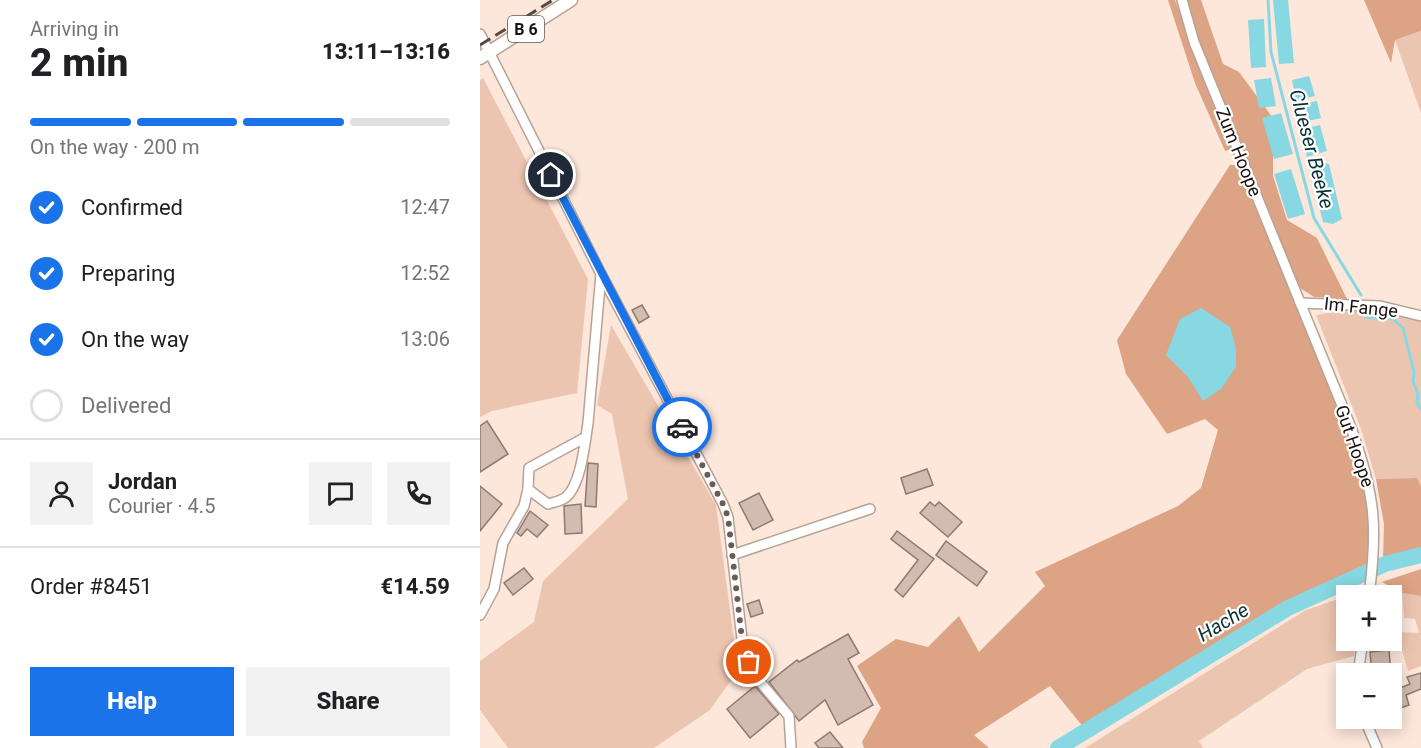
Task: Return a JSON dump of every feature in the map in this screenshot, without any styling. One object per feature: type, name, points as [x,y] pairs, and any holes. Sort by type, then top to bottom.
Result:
[{"type":"main road","name":"B 6","points":[[485,54],[571,0]]},
{"type":"street","name":"Zum Hoope","points":[[1182,0],[1194,42],[1300,303]]},
{"type":"street","points":[[480,34],[485,54],[723,504],[732,555],[743,648],[755,676],[789,716],[791,748]]},
{"type":"street","points":[[528,489],[548,504],[566,498],[575,487],[586,437],[601,274]]},
{"type":"street","name":"Im Fange","points":[[1300,303],[1380,306],[1421,316]]},
{"type":"street","name":"Gut Hoope","points":[[1300,303],[1367,472],[1375,520],[1370,585]]},
{"type":"street","points":[[480,615],[494,589],[503,543],[524,506],[529,468],[586,437]]},
{"type":"street","points":[[732,555],[870,509]]},
{"type":"street","points":[[1369,729],[1377,748]]},
{"type":"shaded area","points":[[1168,0],[1175,0],[1232,149],[1225,151],[1195,83]]},
{"type":"shaded area","points":[[1185,0],[1201,0],[1223,64],[1239,72],[1273,118],[1273,176],[1287,220],[1317,238],[1347,299],[1314,297],[1300,288],[1197,41]]},
{"type":"shaded area","points":[[1364,0],[1421,0],[1421,31],[1395,40],[1391,63]]},
{"type":"shaded area","points":[[1421,31],[1421,113],[1395,40]]},
{"type":"shaded area","points":[[483,78],[588,279],[577,393],[492,411],[480,417],[480,80]]},
{"type":"shaded area","points":[[1230,165],[1237,165],[1347,429],[1356,455],[1368,508],[1370,535],[1368,563],[1351,574],[1272,610],[1084,728],[1050,686],[974,735],[989,748],[864,748],[862,742],[881,708],[857,666],[896,639],[928,647],[959,616],[979,652],[1045,586],[1035,572],[1178,506],[1201,488],[1218,430],[1205,419],[1167,434],[1126,374],[1117,340]]},
{"type":"shaded area","points":[[1355,309],[1380,310],[1421,321],[1421,486],[1417,478],[1376,479],[1361,429],[1316,315]]},
{"type":"shaded area","points":[[611,325],[716,505],[738,670],[710,710],[654,748],[508,748],[480,710],[480,661],[534,622],[543,581],[628,499],[612,414],[597,405]]},
{"type":"shaded area","points":[[1417,478],[1421,486],[1421,550],[1413,554],[1383,560],[1384,524],[1376,479]]},
{"type":"shaded area","points":[[1421,569],[1421,596],[1402,593],[1402,585],[1387,585],[1382,582]]},
{"type":"shaded area","points":[[1402,593],[1421,596],[1421,666],[1408,671],[1402,650],[1402,632],[1419,633],[1415,619],[1404,618]]},
{"type":"shaded area","points":[[1336,600],[1336,651],[1355,651],[1354,656],[1307,669],[1199,741],[1203,748],[1085,748],[1306,610]]},
{"type":"water","points":[[1273,0],[1288,0],[1294,63],[1279,64]]},
{"type":"water","points":[[1264,19],[1266,67],[1251,68],[1248,20]]},
{"type":"water","points":[[1309,76],[1315,96],[1296,100],[1292,80]]},
{"type":"water","points":[[1271,78],[1276,106],[1259,108],[1254,80]]},
{"type":"water","points":[[1317,101],[1321,118],[1300,123],[1295,106]]},
{"type":"water","points":[[1281,113],[1293,154],[1274,159],[1262,118]]},
{"type":"water","points":[[1320,125],[1327,151],[1307,157],[1300,130]]},
{"type":"water","points":[[1319,162],[1329,164],[1342,219],[1333,224],[1323,222],[1309,167]]},
{"type":"water","points":[[1291,169],[1305,214],[1288,219],[1274,174]]},
{"type":"water","points":[[1201,308],[1230,327],[1236,348],[1236,367],[1221,389],[1203,401],[1188,377],[1166,355],[1180,319]]},
{"type":"building","points":[[642,305],[649,317],[639,323],[632,310]]},
{"type":"building","points":[[487,421],[508,454],[480,472],[480,426]]},
{"type":"building","points":[[588,463],[598,464],[596,507],[585,506]]},
{"type":"building","points":[[927,469],[933,485],[906,494],[901,478]]},
{"type":"building","points":[[480,486],[502,504],[480,531]]},
{"type":"building","points":[[759,493],[773,520],[753,530],[739,503]]},
{"type":"building","points":[[930,502],[935,506],[939,502],[962,522],[948,537],[920,513]]},
{"type":"building","points":[[581,504],[582,533],[565,534],[564,506]]},
{"type":"building","points":[[530,511],[548,525],[537,537],[527,529],[521,536],[517,533]]},
{"type":"building","points":[[897,531],[934,559],[903,597],[895,590],[918,560],[891,539]]},
{"type":"building","points":[[946,541],[987,572],[977,586],[936,555]]},
{"type":"building","points":[[524,568],[533,579],[513,595],[504,583]]},
{"type":"building","points":[[759,600],[763,613],[751,617],[747,604]]},
{"type":"building","points":[[848,634],[859,653],[848,659],[873,705],[838,725],[825,700],[799,721],[769,682],[797,660],[799,662]]},
{"type":"building","points":[[1389,651],[1390,663],[1371,663],[1370,652]]},
{"type":"building","points":[[1421,673],[1421,689],[1406,695],[1409,705],[1402,708],[1402,687],[1410,684],[1407,677]]},
{"type":"building","points":[[755,686],[779,714],[750,738],[727,709]]},
{"type":"building","points":[[830,732],[843,748],[819,748],[815,743]]},
{"type":"waterway","name":"Clueser Beeke","points":[[1268,0],[1271,52],[1314,218],[1361,295]]},
{"type":"waterway","name":"Clueser Beeke","points":[[1366,317],[1393,319],[1403,328],[1414,372],[1413,382],[1418,393],[1417,403],[1421,409]]},
{"type":"waterway","name":"Hache","points":[[1058,748],[1288,608],[1385,564],[1421,555]]},
{"type":"railway","points":[[480,45],[553,0]]},
{"type":"way so far","points":[[682,427],[728,517],[743,648],[749,662]]},
{"type":"route","points":[[551,175],[682,427]]}]
